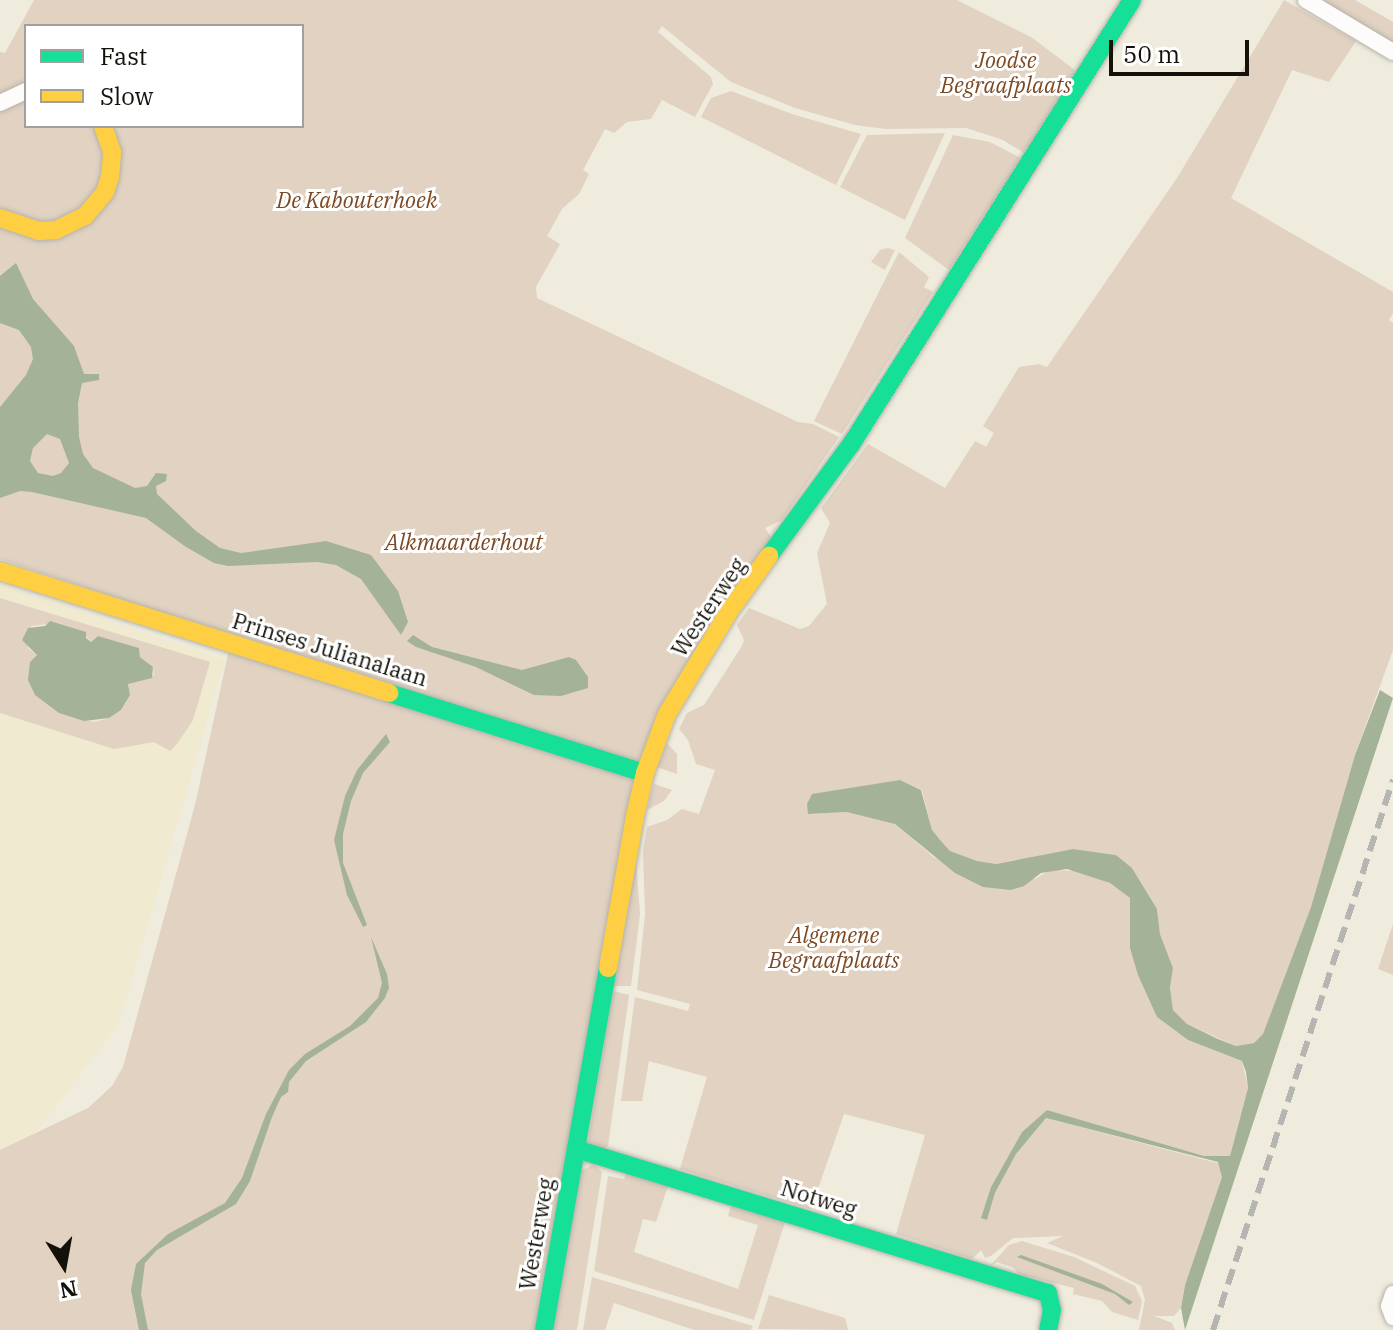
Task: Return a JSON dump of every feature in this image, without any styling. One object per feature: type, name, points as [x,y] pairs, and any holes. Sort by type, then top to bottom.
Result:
[{"type":"street","name":"Westerweg","points":[[544,1330],[645,773],[667,714],[730,610],[852,443],[1132,0]]},
{"type":"street","points":[[1306,0],[1393,52]]},
{"type":"street","points":[[0,103],[24,92]]},
{"type":"street","points":[[0,218],[12,225],[39,231],[71,225],[96,205],[110,177],[112,152],[104,128]]},
{"type":"street","name":"Prinses Julianalaan","points":[[0,571],[645,773]]},
{"type":"street","name":"Notweg","points":[[576,1149],[1048,1293],[1052,1310],[1048,1330]]},
{"type":"street","points":[[1393,1294],[1389,1306],[1393,1317]]},
{"type":"shaded area","points":[[16,263],[33,299],[74,346],[84,374],[99,374],[99,380],[82,383],[78,403],[79,437],[83,454],[93,468],[135,488],[147,486],[156,473],[167,474],[166,481],[156,486],[157,494],[196,531],[220,548],[241,553],[326,541],[371,555],[398,591],[408,622],[401,635],[361,579],[336,565],[317,562],[228,566],[214,563],[186,547],[146,518],[32,492],[20,491],[0,498],[0,407],[26,375],[33,359],[31,347],[19,330],[0,323],[0,276]],"holes":[[[47,434],[60,439],[69,463],[61,473],[53,476],[38,473],[30,461],[33,448]]]},
{"type":"shaded area","points":[[0,584],[225,660],[116,1028],[0,1180]]},
{"type":"shaded area","points":[[50,621],[86,632],[86,638],[91,642],[98,636],[139,648],[140,657],[153,667],[152,678],[128,684],[130,695],[121,710],[109,718],[84,721],[59,713],[35,695],[28,680],[30,662],[37,655],[22,640],[28,628],[45,626]]},
{"type":"shaded area","points":[[413,635],[432,647],[522,670],[569,657],[576,660],[588,677],[588,688],[561,696],[534,695],[476,667],[416,647],[407,641]]},
{"type":"shaded area","points":[[1380,690],[1393,698],[1185,1330],[1181,1308],[1185,1285],[1222,1177],[1218,1162],[1046,1118],[1016,1154],[995,1193],[987,1220],[981,1218],[991,1187],[1022,1132],[1047,1110],[1204,1156],[1230,1156],[1248,1088],[1242,1061],[1188,1040],[1157,1017],[1130,948],[1130,898],[1110,883],[1067,869],[1041,873],[1024,886],[1011,890],[983,887],[955,873],[895,824],[847,812],[808,814],[807,804],[812,794],[900,780],[921,790],[932,830],[950,851],[977,861],[996,864],[1073,849],[1116,855],[1132,868],[1157,909],[1160,934],[1173,968],[1170,988],[1173,1010],[1187,1024],[1218,1039],[1236,1046],[1254,1043],[1263,1034],[1311,907],[1355,755]]},
{"type":"shaded area","points":[[386,734],[390,742],[363,773],[351,801],[343,834],[343,863],[367,925],[363,927],[347,895],[334,840],[345,796],[357,770]]},
{"type":"shaded area","points":[[371,937],[387,974],[389,988],[385,998],[366,1022],[306,1061],[289,1082],[288,1092],[281,1097],[272,1117],[250,1181],[236,1204],[157,1250],[145,1263],[141,1294],[148,1330],[139,1330],[131,1290],[136,1264],[168,1234],[225,1203],[242,1178],[266,1114],[289,1070],[305,1054],[350,1026],[378,998],[382,983]]},
{"type":"shaded area","points":[[1021,1255],[1102,1284],[1133,1302],[1129,1305],[1115,1294],[1017,1257]]},
{"type":"green space","name":"Alkmaarderhout","points":[[34,0],[957,0],[1031,37],[1076,71],[1024,153],[1003,140],[966,128],[886,129],[855,125],[795,108],[731,82],[662,26],[658,32],[711,77],[713,84],[695,117],[662,100],[651,119],[627,122],[614,133],[605,129],[583,170],[589,174],[579,194],[562,209],[547,236],[560,244],[536,287],[537,298],[798,422],[813,424],[839,437],[782,520],[765,528],[771,537],[637,773],[535,1330],[0,1330],[0,1150],[88,1108],[112,1086],[123,1067],[195,805],[232,636],[0,559],[0,52],[5,53]]},
{"type":"green space","name":"Algemene Begraafplaats","points":[[1284,0],[1356,41],[1329,82],[1292,70],[1231,198],[1393,292],[1393,313],[1389,320],[1393,323],[1393,650],[1355,755],[1311,907],[1263,1035],[1254,1043],[1236,1046],[1187,1024],[1173,1010],[1170,988],[1173,968],[1160,934],[1157,909],[1132,868],[1116,855],[1073,849],[995,864],[977,861],[950,851],[932,830],[922,790],[900,780],[856,789],[808,814],[847,812],[882,818],[895,824],[935,858],[1035,879],[1050,870],[1081,871],[1110,883],[1130,898],[1130,948],[1157,1017],[1188,1040],[1242,1061],[1248,1088],[1230,1156],[1204,1156],[1047,1110],[1022,1132],[991,1187],[987,1220],[995,1193],[1016,1154],[1046,1118],[1221,1164],[1222,1177],[1185,1285],[1181,1308],[1174,1316],[1154,1316],[1172,1323],[1175,1330],[1139,1330],[1145,1300],[1141,1286],[1097,1263],[1047,1243],[1063,1236],[1013,1238],[991,1256],[985,1258],[981,1250],[972,1259],[896,1234],[925,1135],[844,1114],[811,1209],[680,1169],[707,1077],[649,1061],[642,1101],[621,1101],[635,997],[688,1011],[690,1004],[637,990],[645,914],[643,852],[647,827],[667,820],[682,809],[699,814],[715,770],[696,764],[688,740],[679,729],[687,713],[704,705],[742,646],[744,640],[737,625],[749,608],[800,629],[809,626],[827,604],[817,553],[830,523],[821,508],[868,444],[945,488],[975,441],[986,447],[994,433],[983,426],[1019,367],[1039,364],[1047,367],[1177,178]]},
{"type":"green space","points":[[1325,0],[1355,0],[1393,22],[1393,43],[1323,3]]},
{"type":"green space","points":[[731,91],[795,115],[861,134],[836,185],[701,117],[711,98]]},
{"type":"green space","points":[[945,133],[905,220],[840,187],[867,135]]},
{"type":"green space","points":[[953,135],[990,142],[1021,158],[949,270],[905,238]]},
{"type":"green space","points":[[880,250],[895,250],[885,270],[871,262]]},
{"type":"green space","points":[[899,252],[929,277],[924,287],[933,292],[842,434],[814,421]]},
{"type":"green space","points":[[0,598],[210,662],[193,720],[170,751],[154,742],[114,749],[0,713]],"holes":[[[48,624],[85,635],[91,642],[98,636],[139,648],[140,657],[153,667],[154,675],[128,684],[130,695],[121,710],[95,722],[71,717],[30,663],[37,655],[28,648],[31,626]]]},
{"type":"green space","points":[[667,743],[677,754],[677,774],[657,767]]},
{"type":"green space","points":[[654,784],[672,790],[664,801],[647,810]]},
{"type":"green space","points":[[636,861],[640,914],[631,986],[614,986]]},
{"type":"green space","points":[[1393,924],[1393,975],[1378,969]]},
{"type":"green space","points":[[613,991],[629,995],[608,1146],[602,1152],[588,1142]]},
{"type":"green space","points":[[594,1164],[602,1172],[577,1330],[552,1330],[581,1171]]},
{"type":"green space","points":[[626,1173],[668,1186],[656,1222],[643,1219],[634,1252],[738,1289],[758,1225],[728,1216],[731,1206],[785,1222],[754,1320],[594,1271],[608,1176],[624,1179]]},
{"type":"green space","points":[[1022,1241],[1074,1257],[1135,1286],[1142,1301],[1138,1320],[1112,1312],[1102,1301],[1073,1294],[1074,1288],[1018,1274],[1014,1268],[997,1262],[990,1266],[1009,1245]]},
{"type":"green space","points":[[592,1277],[753,1326],[751,1330],[694,1330],[614,1303],[605,1330],[583,1330]]},
{"type":"green space","points":[[769,1295],[845,1318],[848,1330],[758,1329]]},
{"type":"railway","points":[[1213,1330],[1393,780]]},
{"type":"traffic: fast","points":[[769,556],[852,443],[1132,0]]},
{"type":"traffic: fast","points":[[389,693],[645,773]]},
{"type":"traffic: fast","points":[[544,1330],[608,968]]},
{"type":"traffic: fast","points":[[576,1149],[1048,1293],[1052,1310],[1048,1330]]},
{"type":"traffic: slow","points":[[0,218],[39,231],[56,230],[85,216],[105,192],[110,177],[112,152],[104,128]]},
{"type":"traffic: slow","points":[[608,968],[635,816],[645,773],[667,714],[730,610],[769,556]]},
{"type":"traffic: slow","points":[[0,571],[389,693]]},
{"type":"park label","name":"Joodse Begraafplaats","points":[[1006,72]]},
{"type":"park label","name":"De Kabouterhoek","points":[[357,200]]}]
